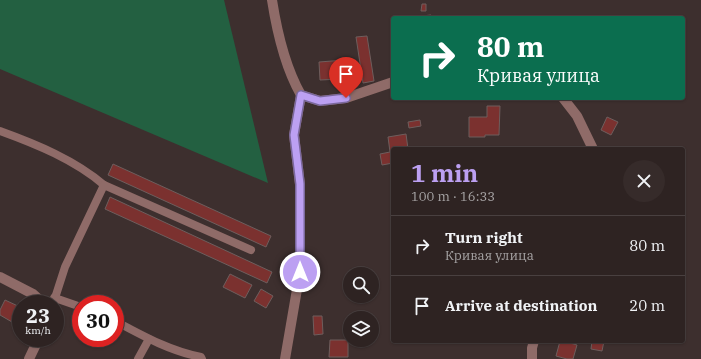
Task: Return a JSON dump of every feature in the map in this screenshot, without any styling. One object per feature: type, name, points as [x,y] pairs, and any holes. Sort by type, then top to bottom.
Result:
[{"type":"street","points":[[272,0],[275,22],[292,79],[301,95],[294,135],[300,184],[300,272],[285,359]]},
{"type":"street","points":[[301,95],[320,101],[346,98],[391,83]]},
{"type":"street","points":[[565,100],[577,116],[592,147]]},
{"type":"street","points":[[0,278],[34,295]]},
{"type":"street","points":[[532,359],[533,343]]},
{"type":"street","points":[[29,359],[35,347]]},
{"type":"lane","points":[[0,131],[38,146],[90,173],[104,185],[251,250]]},
{"type":"lane","points":[[56,295],[65,267],[104,185]]},
{"type":"lane","points":[[124,326],[149,339],[185,354],[201,357],[202,359]]},
{"type":"lane","points":[[138,359],[149,339]]},
{"type":"green space","points":[[0,0],[224,0],[268,183],[0,69]]},
{"type":"building","points":[[422,4],[426,4],[426,11],[421,11]]},
{"type":"building","points":[[367,36],[374,81],[363,83],[356,37]]},
{"type":"building","points":[[345,60],[346,71],[341,71],[341,79],[320,80],[319,62]]},
{"type":"building","points":[[487,106],[500,106],[499,135],[469,137],[469,117],[487,117]]},
{"type":"building","points":[[607,117],[618,122],[611,135],[601,130]]},
{"type":"building","points":[[420,120],[421,126],[409,128],[408,122]]},
{"type":"building","points":[[406,134],[408,147],[391,147],[391,163],[382,165],[380,154],[390,152],[388,137]]},
{"type":"building","points":[[113,164],[271,236],[266,247],[108,175]]},
{"type":"building","points":[[110,197],[272,272],[267,283],[105,209]]},
{"type":"building","points":[[230,274],[252,285],[245,298],[223,287]]},
{"type":"building","points":[[261,289],[273,296],[266,308],[254,301]]},
{"type":"building","points":[[5,300],[12,303],[12,322],[0,315],[0,310]]},
{"type":"building","points":[[313,316],[322,316],[323,334],[314,335]]},
{"type":"building","points":[[330,340],[343,340],[343,347],[348,347],[348,357],[329,357]]},
{"type":"building","points":[[559,343],[577,345],[573,359],[556,356]]},
{"type":"building","points":[[592,343],[604,343],[602,351],[591,349]]},
{"type":"route","points":[[300,272],[300,184],[294,135],[301,95],[320,101],[346,98]]}]
